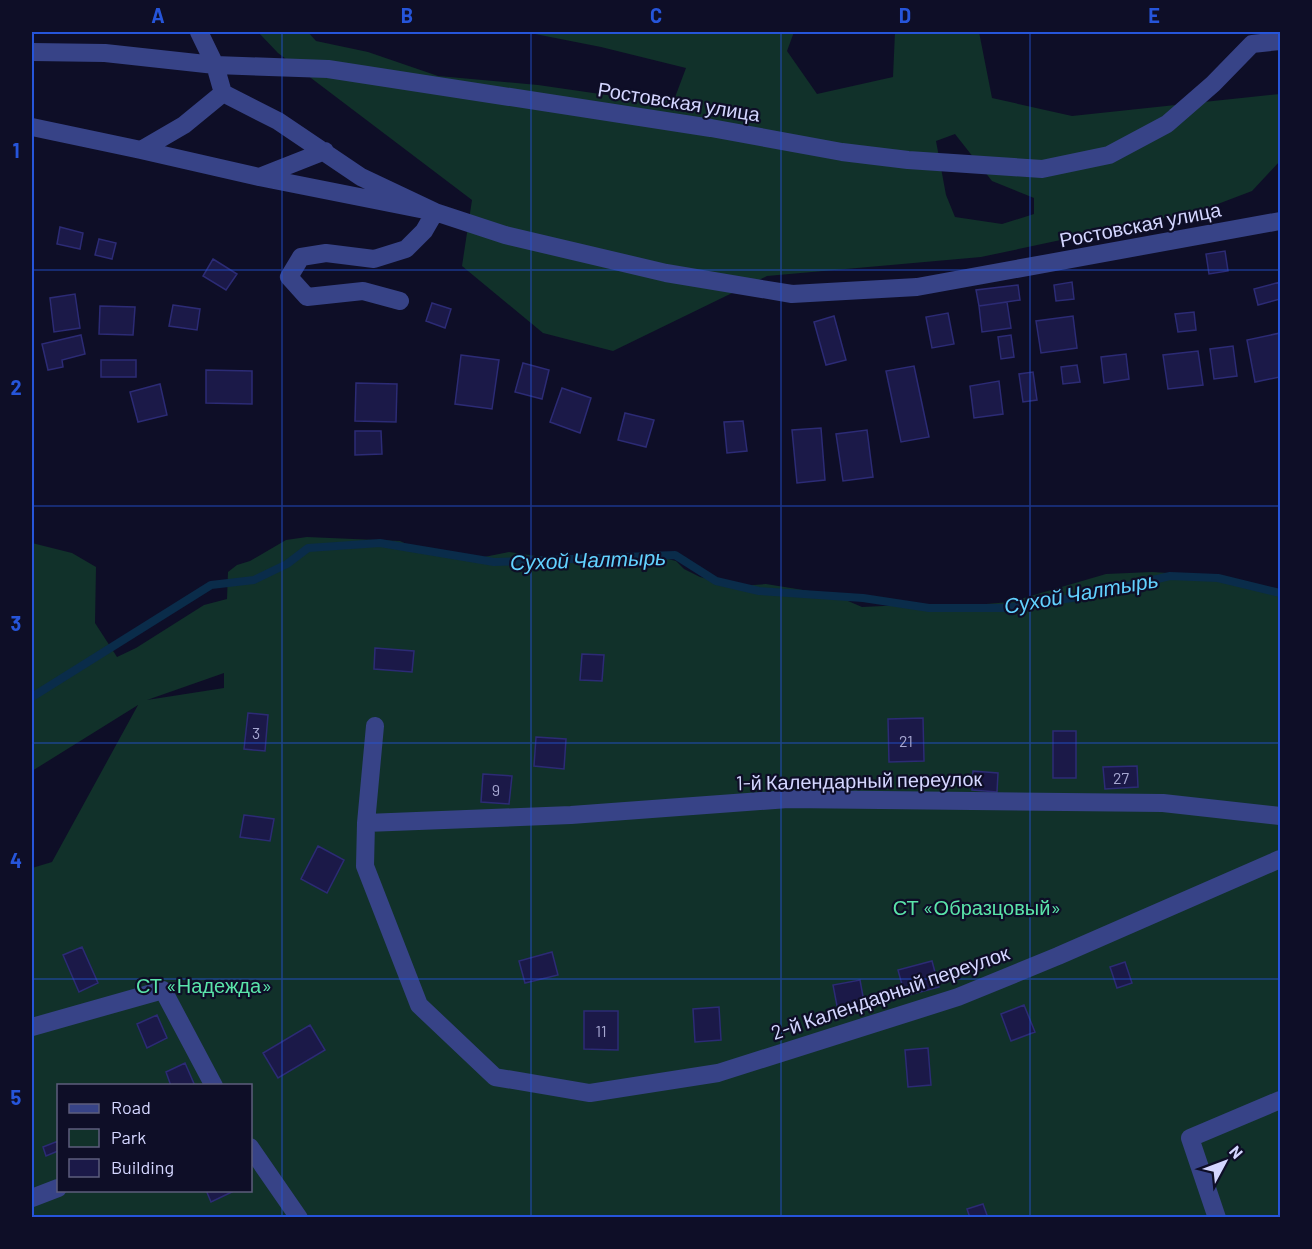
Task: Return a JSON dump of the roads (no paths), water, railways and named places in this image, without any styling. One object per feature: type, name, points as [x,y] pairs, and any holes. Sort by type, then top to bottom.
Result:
[{"type":"street","points":[[141,150],[184,125],[223,93],[215,65],[199,32]]},
{"type":"street","name":"Ростовская улица","points":[[32,52],[105,53],[215,65],[328,69],[711,128],[842,152],[908,160],[1042,169],[1109,155],[1167,124],[1213,84],[1250,38],[1281,41]]},
{"type":"street","name":"Ростовская улица","points":[[223,93],[278,120],[361,177],[435,212],[505,235],[666,273],[792,294],[917,287],[1281,221]]},
{"type":"street","points":[[32,127],[259,177],[435,212],[424,231],[406,249],[374,258],[326,253],[301,257],[289,277],[308,297],[363,291],[400,301]]},
{"type":"street","points":[[259,177],[326,151]]},
{"type":"street","points":[[366,823],[375,726]]},
{"type":"street","name":"1-й Календарный переулок","points":[[366,823],[571,815],[788,799],[1163,803],[1281,816]]},
{"type":"street","name":"2-й Календарный переулок","points":[[366,823],[365,866],[419,1005],[495,1077],[590,1093],[718,1073],[958,997],[1069,952],[1281,859]]},
{"type":"street","points":[[32,1027],[163,990],[213,1084]]},
{"type":"street","points":[[1217,1218],[1190,1138],[1281,1101]]},
{"type":"street","points":[[252,1150],[299,1218]]},
{"type":"street","points":[[32,1198],[57,1188]]},
{"type":"waterway","name":"Сухой Чалтырь","points":[[32,697],[211,585],[254,580],[287,564],[308,548],[380,543],[494,562],[675,555],[716,581],[759,591],[863,598],[929,608],[1006,608],[1085,596],[1170,576],[1218,578],[1280,593]]},
{"type":"park label","name":"СТ «Образцовый»","points":[[977,907]]},
{"type":"park label","name":"СТ «Надежда»","points":[[204,985]]}]
